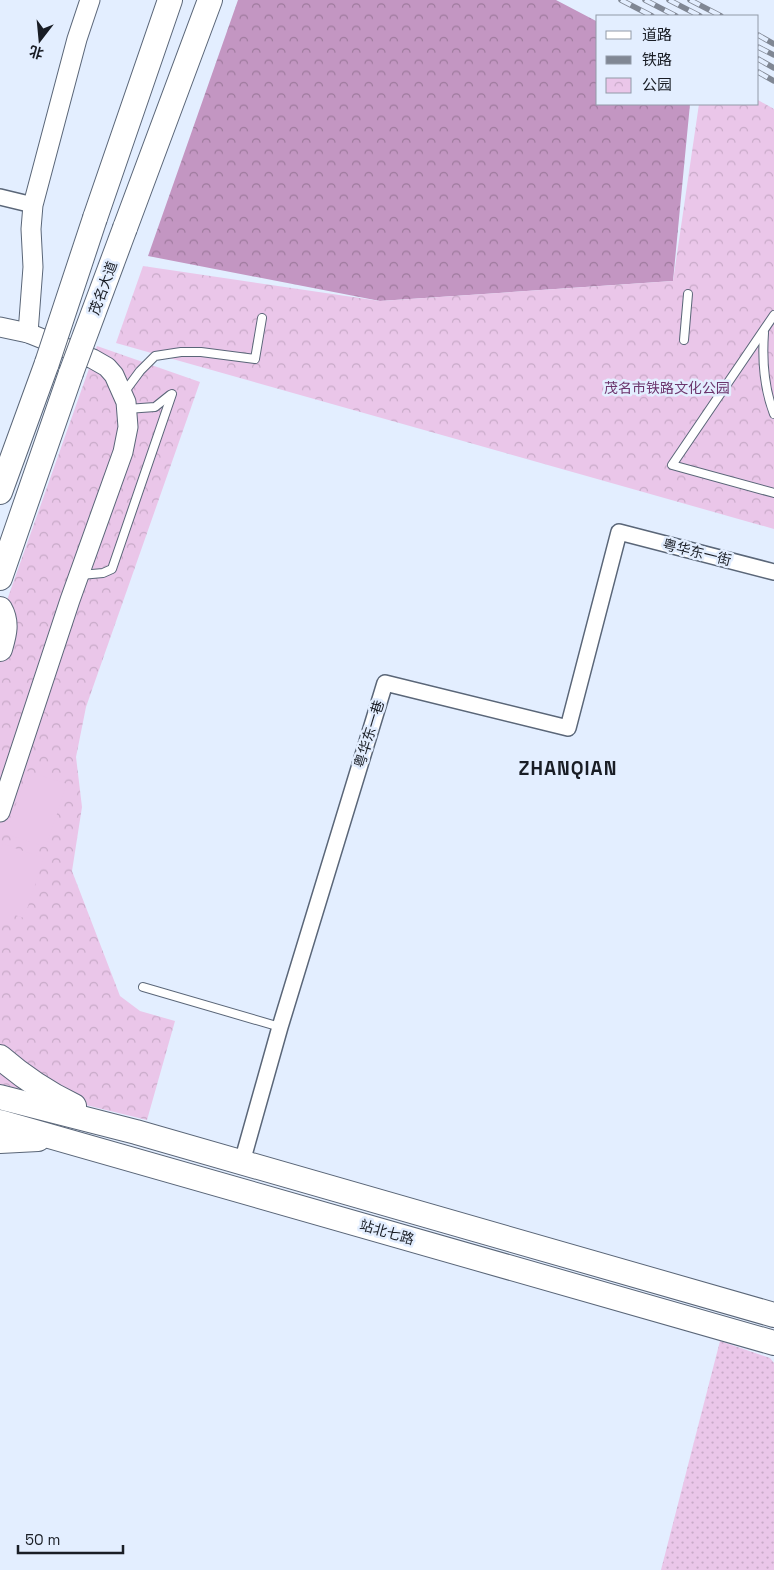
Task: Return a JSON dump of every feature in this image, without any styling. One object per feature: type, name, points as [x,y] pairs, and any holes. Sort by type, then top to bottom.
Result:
[{"type":"main road","name":"茂名大道","points":[[0,492],[47,363],[170,0]]},
{"type":"main road","name":"茂名大道","points":[[0,578],[72,373],[210,0]]},
{"type":"main road","points":[[0,609],[5,628],[0,649]]},
{"type":"main road","points":[[0,1057],[17,1072],[61,1100],[98,1118],[136,1132]]},
{"type":"main road","name":"站北七路","points":[[0,1097],[136,1132],[774,1315]]},
{"type":"main road","name":"站北七路","points":[[0,1122],[772,1343]]},
{"type":"main road","points":[[0,1141],[55,1138]]},
{"type":"main road","points":[[342,1219],[349,1193]]},
{"type":"main road","points":[[560,1282],[568,1256]]},
{"type":"street","points":[[28,333],[33,267],[31,229],[33,205],[77,39],[90,0]]},
{"type":"street","points":[[0,197],[33,205]]},
{"type":"street","points":[[0,327],[28,333],[93,359],[107,367],[114,375],[124,402],[128,428],[125,443],[0,812]]},
{"type":"street","name":"粤华东一街","points":[[620,532],[774,572]]},
{"type":"street","name":"粤华东一巷","points":[[242,1162],[280,1027],[385,683],[568,728],[620,532]]},
{"type":"lane","points":[[684,340],[688,294]]},
{"type":"lane","points":[[774,315],[672,465],[774,493]]},
{"type":"lane","points":[[79,575],[104,573],[112,569],[172,394],[155,407],[124,402],[140,371],[155,356],[181,352],[201,352],[255,359],[262,318]]},
{"type":"lane","points":[[763,333],[774,333]]},
{"type":"lane","points":[[763,333],[764,375],[768,399],[774,414]]},
{"type":"lane","points":[[143,987],[280,1027]]},
{"type":"green space","points":[[238,0],[556,0],[596,21],[596,105],[690,105],[673,281],[380,301],[148,256]]},
{"type":"green space","name":"茂名市铁路文化公园","points":[[759,101],[774,109],[774,529],[116,343],[143,266],[380,301],[673,281],[699,105],[759,105]]},
{"type":"green space","points":[[97,346],[200,382],[86,707],[76,757],[82,807],[72,871],[120,996],[140,1011],[175,1021],[147,1120],[0,1084],[0,620]]},
{"type":"green space","points":[[27,771],[67,784],[46,847],[6,834]]},
{"type":"green space","points":[[3,844],[44,858],[24,918],[0,910],[0,852]]},
{"type":"green space","points":[[720,1341],[770,1358],[774,1363],[774,1570],[661,1570]]},
{"type":"railway","points":[[621,0],[650,15]]},
{"type":"railway","points":[[645,0],[674,15]]},
{"type":"railway","points":[[669,0],[698,15]]},
{"type":"railway","points":[[690,0],[719,15]]},
{"type":"railway","points":[[759,36],[774,44]]},
{"type":"railway","points":[[759,48],[774,55]]},
{"type":"railway","points":[[759,60],[774,68]]},
{"type":"railway","points":[[759,73],[774,81]]},
{"type":"district","name":"ZHANQIAN","points":[[568,768]]}]
